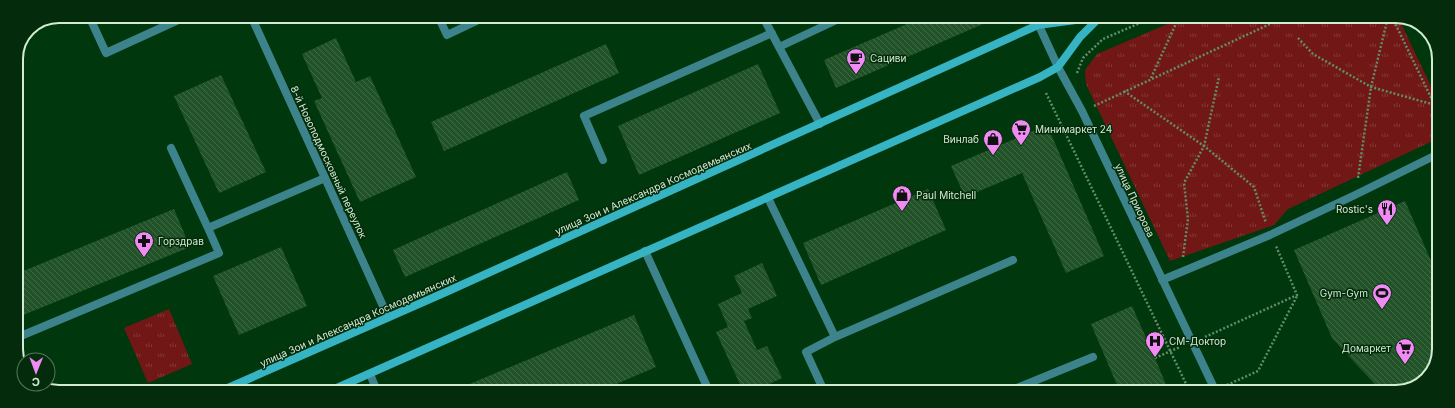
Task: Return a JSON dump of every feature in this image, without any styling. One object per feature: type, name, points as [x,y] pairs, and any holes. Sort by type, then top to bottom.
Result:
[{"type":"main road","name":"улица Зои и Александра Космодемьянских","points":[[235,385],[388,318],[1038,26],[1058,23]]},
{"type":"main road","name":"улица Зои и Александра Космодемьянских","points":[[344,385],[1040,78],[1058,67],[1080,37],[1093,23]]},
{"type":"street","points":[[91,23],[106,53],[172,23]]},
{"type":"street","name":"8-й Новоподмосковный переулок","points":[[254,23],[388,318]]},
{"type":"street","points":[[441,23],[447,35],[472,23]]},
{"type":"street","points":[[766,23],[820,124]]},
{"type":"street","points":[[779,47],[830,23]]},
{"type":"street","name":"улица Приорова","points":[[1037,23],[1058,67],[1082,111],[1213,385]]},
{"type":"street","points":[[603,160],[584,116],[772,33]]},
{"type":"street","points":[[23,335],[219,253],[172,148]]},
{"type":"street","points":[[1162,280],[1270,235],[1432,157]]},
{"type":"street","points":[[208,228],[325,178]]},
{"type":"street","points":[[768,198],[835,337]]},
{"type":"street","points":[[646,251],[706,385]]},
{"type":"street","points":[[821,385],[806,352],[835,337],[1013,260]]},
{"type":"street","points":[[1030,385],[1093,357]]},
{"type":"street","points":[[370,374],[375,385]]},
{"type":"path","points":[[1076,76],[1083,58],[1104,39],[1140,23]]},
{"type":"path","points":[[1150,79],[1176,23]]},
{"type":"path","points":[[1090,107],[1273,23]]},
{"type":"path","points":[[1355,195],[1371,87],[1387,23]]},
{"type":"path","points":[[1395,23],[1432,99]]},
{"type":"path","points":[[1298,38],[1313,54],[1371,87],[1432,104]]},
{"type":"path","points":[[1181,272],[1188,219],[1184,183],[1204,146],[1219,77]]},
{"type":"path","points":[[1124,91],[1204,146],[1254,187],[1270,235],[1297,295]]},
{"type":"path","points":[[1046,93],[1187,385]]},
{"type":"path","points":[[1155,358],[1297,295]]},
{"type":"path","points":[[1229,385],[1258,371],[1297,295]]},
{"type":"green space","points":[[1170,23],[1401,23],[1432,88],[1432,141],[1288,209],[1274,225],[1170,261],[1086,84],[1085,70],[1097,54]]},
{"type":"green space","points":[[169,309],[192,364],[148,383],[124,328]]},
{"type":"building","points":[[909,23],[985,23],[836,88],[824,60]]},
{"type":"building","points":[[336,38],[356,82],[370,76],[416,177],[360,202],[314,101],[322,98],[302,54]]},
{"type":"building","points":[[606,44],[619,73],[444,151],[431,122]]},
{"type":"building","points":[[758,64],[780,113],[639,175],[618,126]]},
{"type":"building","points":[[221,75],[266,172],[219,193],[174,96]]},
{"type":"building","points":[[1047,125],[1104,256],[1066,273],[1022,173],[965,197],[951,166]]},
{"type":"building","points":[[567,172],[579,200],[405,277],[393,250]]},
{"type":"building","points":[[928,189],[946,230],[821,285],[803,243]]},
{"type":"building","points":[[1405,201],[1432,263],[1432,354],[1426,369],[1418,378],[1401,385],[1376,385],[1332,338],[1294,250]]},
{"type":"building","points":[[174,209],[190,247],[23,315],[23,271]]},
{"type":"building","points":[[281,247],[307,306],[239,335],[213,276]]},
{"type":"building","points":[[762,263],[777,296],[748,309],[752,318],[744,321],[757,350],[767,346],[782,378],[767,385],[740,385],[716,332],[728,327],[718,304],[742,293],[734,276]]},
{"type":"building","points":[[1132,306],[1166,385],[1117,385],[1091,324]]},
{"type":"building","points":[[634,315],[656,367],[614,385],[467,385]]},
{"type":"place","name":"Сациви","points":[[856,75]]},
{"type":"place","name":"Минимаркет 24","points":[[1021,146]]},
{"type":"place","name":"Винлаб","points":[[993,156]]},
{"type":"place","name":"Paul Mitchell","points":[[902,212]]},
{"type":"place","name":"Rostic's","points":[[1387,226]]},
{"type":"place","name":"Горздрав","points":[[144,258]]},
{"type":"place","name":"Gym-Gym","points":[[1382,310]]},
{"type":"place","name":"СМ-Доктор","points":[[1155,358]]},
{"type":"place","name":"Домаркет","points":[[1405,365]]}]
